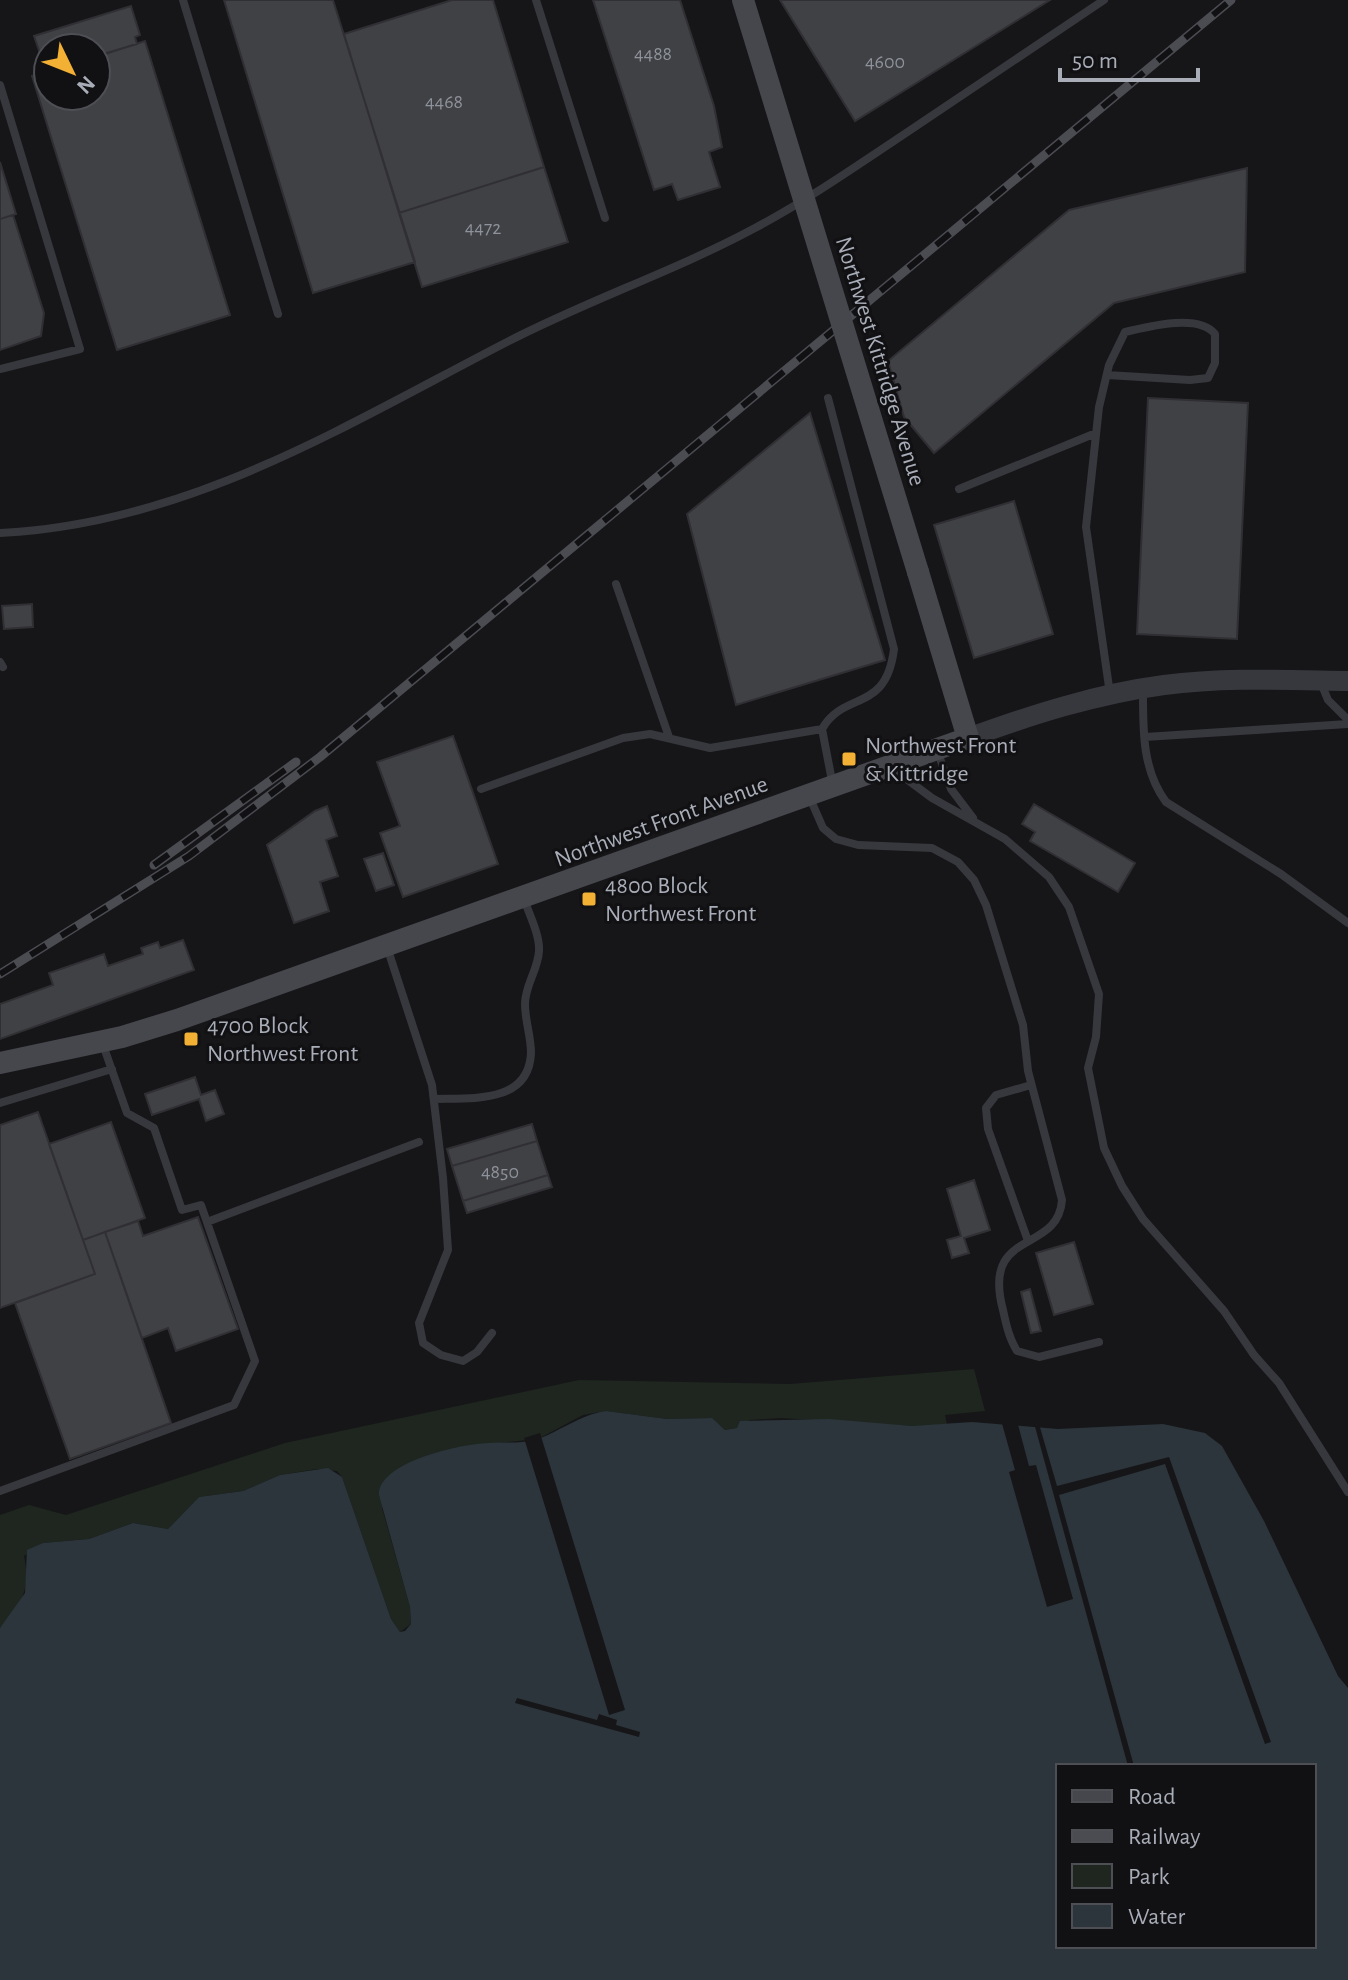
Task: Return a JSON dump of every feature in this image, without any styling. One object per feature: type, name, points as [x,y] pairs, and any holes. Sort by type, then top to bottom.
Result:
[{"type":"main road","name":"Northwest Kittridge Avenue","points":[[743,0],[968,738]]},
{"type":"main road","name":"Northwest Front Avenue","points":[[0,1063],[102,1041],[177,1020],[968,738]]},
{"type":"street","name":"Northwest Front Avenue","points":[[968,738],[1028,716],[1143,688],[1212,680],[1348,681]]},
{"type":"lane","points":[[183,0],[278,314]]},
{"type":"lane","points":[[536,0],[605,218]]},
{"type":"lane","points":[[0,533],[80,525],[149,509],[209,490],[293,455],[558,317],[755,228],[849,171],[1104,0]]},
{"type":"lane","points":[[0,85],[80,349],[0,369]]},
{"type":"lane","points":[[1107,375],[1190,380],[1208,378],[1215,363],[1215,334],[1200,325],[1163,323],[1125,332],[1107,375],[1096,433],[1086,527],[1111,695]]},
{"type":"lane","points":[[481,789],[623,738],[650,734],[710,748],[822,729],[832,716],[877,692],[892,665],[894,649],[828,398]]},
{"type":"lane","points":[[959,489],[1096,433]]},
{"type":"lane","points":[[616,584],[669,737]]},
{"type":"lane","points":[[1321,681],[1328,700],[1348,722]]},
{"type":"lane","points":[[1143,688],[1148,768],[1154,786],[1166,802],[1281,874],[1348,923]]},
{"type":"lane","points":[[1145,737],[1348,722]]},
{"type":"lane","points":[[822,729],[833,787]]},
{"type":"lane","points":[[937,749],[951,789],[981,825]]},
{"type":"lane","points":[[889,766],[932,798],[1005,839],[1049,877],[1069,907],[1084,942],[1099,994],[1096,1037],[1088,1068],[1104,1148],[1122,1186],[1143,1219],[1224,1311],[1254,1355],[1279,1383],[1348,1492]]},
{"type":"lane","points":[[809,796],[823,828],[836,839],[858,845],[932,848],[958,862],[974,880],[986,905],[1023,1025],[1031,1085],[1062,1200],[1056,1221],[1004,1260],[998,1276],[1010,1339],[1017,1351],[1039,1357],[1099,1342]]},
{"type":"lane","points":[[434,1099],[498,1095],[514,1088],[527,1073],[531,1040],[525,1005],[527,987],[539,951],[524,898]]},
{"type":"lane","points":[[386,946],[434,1099],[448,1250],[419,1323],[423,1343],[441,1355],[463,1361],[477,1352],[492,1333]]},
{"type":"lane","points":[[0,1491],[234,1405],[255,1361],[201,1205],[182,1210],[154,1128],[127,1113],[102,1041]]},
{"type":"lane","points":[[0,1103],[112,1069]]},
{"type":"lane","points":[[1028,1241],[988,1129],[986,1108],[996,1095],[1031,1085]]},
{"type":"lane","points":[[207,1222],[419,1142]]},
{"type":"green space","points":[[974,1369],[985,1411],[945,1415],[947,1425],[912,1426],[780,1418],[750,1420],[737,1428],[725,1430],[711,1418],[667,1419],[606,1411],[583,1415],[538,1439],[466,1446],[408,1464],[382,1508],[410,1607],[411,1624],[400,1632],[391,1619],[342,1477],[337,1471],[317,1469],[280,1475],[243,1491],[199,1497],[168,1529],[133,1523],[89,1539],[43,1543],[24,1556],[26,1578],[23,1595],[0,1628],[0,1515],[29,1505],[66,1515],[285,1443],[579,1380],[790,1384]]},
{"type":"water","points":[[606,1411],[667,1419],[712,1418],[725,1430],[737,1428],[740,1421],[829,1419],[912,1426],[972,1422],[1058,1429],[1163,1424],[1205,1433],[1222,1446],[1264,1521],[1338,1676],[1348,1688],[1348,1980],[0,1980],[0,1628],[25,1593],[27,1550],[43,1543],[89,1539],[133,1523],[168,1529],[199,1497],[243,1491],[280,1475],[328,1468],[342,1477],[391,1619],[400,1632],[405,1631],[411,1624],[410,1607],[379,1495],[382,1483],[406,1464],[441,1451],[476,1444],[538,1439],[579,1419]]},
{"type":"pier","points":[[1001,1420],[1017,1421],[1029,1466],[1036,1465],[1073,1599],[1047,1607],[1009,1472],[1015,1470]]},
{"type":"pier","points":[[1034,1423],[1039,1424],[1057,1486],[1169,1457],[1271,1742],[1265,1744],[1165,1464],[1059,1495],[1133,1764],[1127,1764]]},
{"type":"pier","points":[[540,1433],[625,1710],[609,1715],[524,1438]]},
{"type":"pier","points":[[517,1698],[597,1720],[599,1714],[617,1720],[616,1725],[640,1732],[639,1737],[515,1703]]},
{"type":"building","points":[[224,0],[333,0],[415,262],[313,293]]},
{"type":"building","points":[[452,0],[493,0],[544,167],[399,213],[344,34]]},
{"type":"building","points":[[593,0],[680,0],[714,106],[722,147],[709,152],[720,187],[678,200],[672,184],[654,190]]},
{"type":"building","points":[[780,0],[1050,0],[855,121]]},
{"type":"building","points":[[131,6],[140,35],[135,37],[137,44],[112,51],[112,32],[47,32]]},
{"type":"building","points":[[145,41],[230,315],[117,350],[43,112],[112,112],[112,52]]},
{"type":"building","points":[[0,162],[16,214],[0,219]]},
{"type":"building","points":[[544,167],[568,242],[422,287],[399,213]]},
{"type":"building","points":[[1247,168],[1245,272],[1114,303],[934,453],[904,417],[888,361],[1069,210]]},
{"type":"building","points":[[13,215],[44,313],[41,336],[0,350],[0,219]]},
{"type":"building","points":[[1148,398],[1248,403],[1237,639],[1137,634]]},
{"type":"building","points":[[810,413],[885,660],[736,705],[687,514]]},
{"type":"building","points":[[1014,501],[1053,634],[974,658],[934,525]]},
{"type":"building","points":[[32,604],[33,627],[4,629],[2,606]]},
{"type":"building","points":[[453,736],[498,864],[403,897],[380,833],[400,826],[377,762]]},
{"type":"building","points":[[1034,804],[1135,863],[1118,892],[1030,841],[1035,832],[1022,824]]},
{"type":"building","points":[[327,806],[337,836],[326,840],[338,876],[320,882],[329,911],[294,923],[267,845]]},
{"type":"building","points":[[383,853],[394,885],[376,891],[364,859]]},
{"type":"building","points":[[183,940],[194,970],[0,1039],[0,1004],[53,985],[49,973],[104,954],[108,966],[143,954],[141,948],[158,942],[160,948]]},
{"type":"building","points":[[195,1077],[201,1095],[215,1090],[224,1114],[206,1121],[199,1099],[152,1115],[145,1094]]},
{"type":"building","points":[[38,1112],[95,1274],[0,1308],[0,1125]]},
{"type":"building","points":[[111,1122],[145,1218],[83,1240],[49,1144]]},
{"type":"building","points":[[532,1124],[537,1141],[452,1166],[447,1149]]},
{"type":"building","points":[[537,1141],[548,1175],[463,1201],[452,1166]]},
{"type":"building","points":[[548,1175],[552,1187],[467,1213],[463,1201]]},
{"type":"building","points":[[974,1180],[990,1230],[964,1238],[969,1253],[952,1258],[947,1240],[961,1236],[947,1189]]},
{"type":"building","points":[[198,1217],[238,1329],[176,1351],[168,1328],[142,1338],[105,1232],[138,1221],[143,1236]]},
{"type":"building","points":[[105,1232],[171,1423],[70,1459],[15,1303],[95,1274],[83,1240]]},
{"type":"building","points":[[1074,1242],[1093,1304],[1054,1315],[1036,1253]]},
{"type":"building","points":[[1030,1289],[1041,1331],[1031,1333],[1021,1292]]},
{"type":"railway","points":[[0,974],[189,856],[320,757],[1231,0]]},
{"type":"railway","points":[[154,865],[296,762]]},
{"type":"place","name":"Northwest Front & Kittridge","points":[[849,759]]},
{"type":"place","name":"4800 Block Northwest Front","points":[[589,899]]},
{"type":"place","name":"4700 Block Northwest Front","points":[[191,1039]]}]
